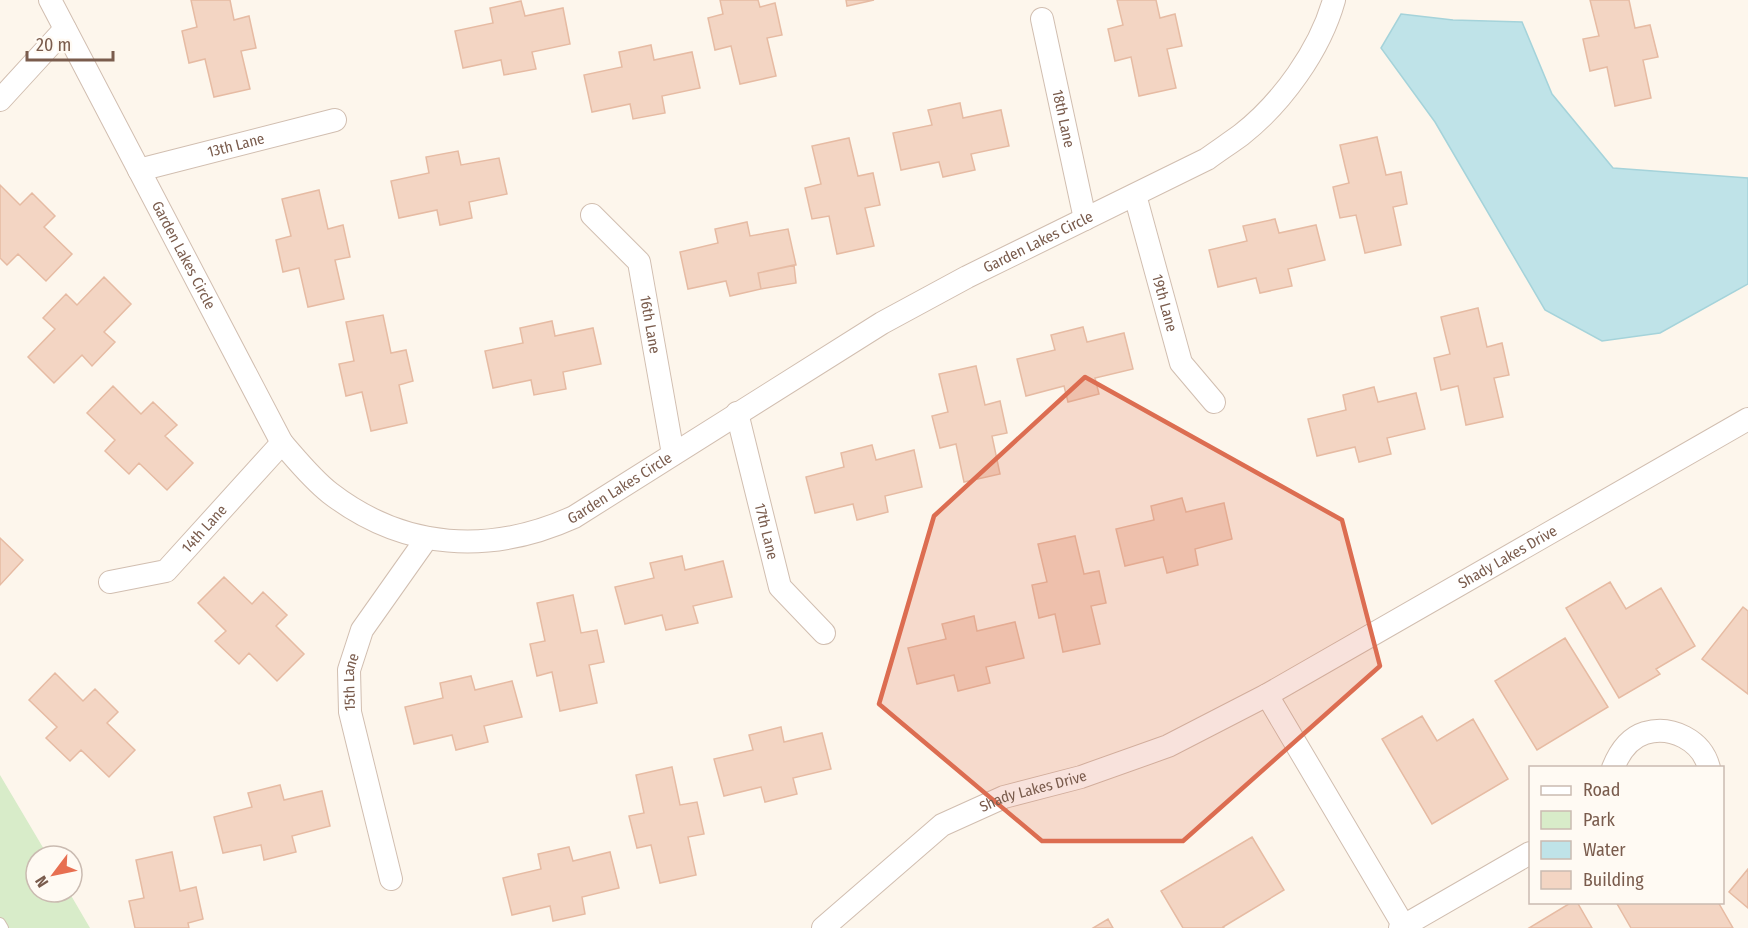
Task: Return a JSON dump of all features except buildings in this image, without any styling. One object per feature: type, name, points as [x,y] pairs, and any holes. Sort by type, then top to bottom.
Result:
[{"type":"street","name":"Garden Lakes Circle","points":[[50,0],[282,443],[310,475],[351,508],[395,529],[442,540],[481,542],[528,535],[574,517],[882,323],[967,277],[1207,159],[1242,134],[1278,99],[1315,45],[1334,0]]},
{"type":"street","name":"18th Lane","points":[[1042,19],[1085,219]]},
{"type":"street","points":[[0,100],[65,28]]},
{"type":"street","name":"13th Lane","points":[[139,170],[335,120]]},
{"type":"street","name":"19th Lane","points":[[1135,195],[1181,363],[1214,402]]},
{"type":"street","name":"16th Lane","points":[[592,215],[639,262],[673,454]]},
{"type":"street","name":"17th Lane","points":[[737,413],[780,587],[825,633]]},
{"type":"street","name":"Shady Lakes Drive","points":[[823,928],[942,825],[1004,797],[1081,777],[1168,746],[1267,695],[1748,420]]},
{"type":"street","name":"14th Lane","points":[[110,582],[166,571],[282,443]]},
{"type":"street","name":"15th Lane","points":[[391,879],[350,712],[349,670],[362,630],[427,537]]},
{"type":"street","points":[[1267,695],[1403,927],[1529,854]]},
{"type":"street","points":[[1614,766],[1618,755],[1629,742],[1644,733],[1668,731],[1686,737],[1699,748],[1708,766]]},
{"type":"lane","points":[[0,923],[3,928]]},
{"type":"highlighted area","points":[[1085,377],[1342,520],[1380,666],[1183,841],[1042,841],[879,704],[934,516]]},
{"type":"green space","points":[[0,775],[41,844],[24,844],[24,904],[76,904],[90,928],[0,928]]},
{"type":"water","points":[[1401,14],[1453,20],[1522,22],[1552,94],[1613,168],[1748,178],[1748,284],[1660,333],[1602,341],[1545,310],[1435,122],[1381,48]]}]
